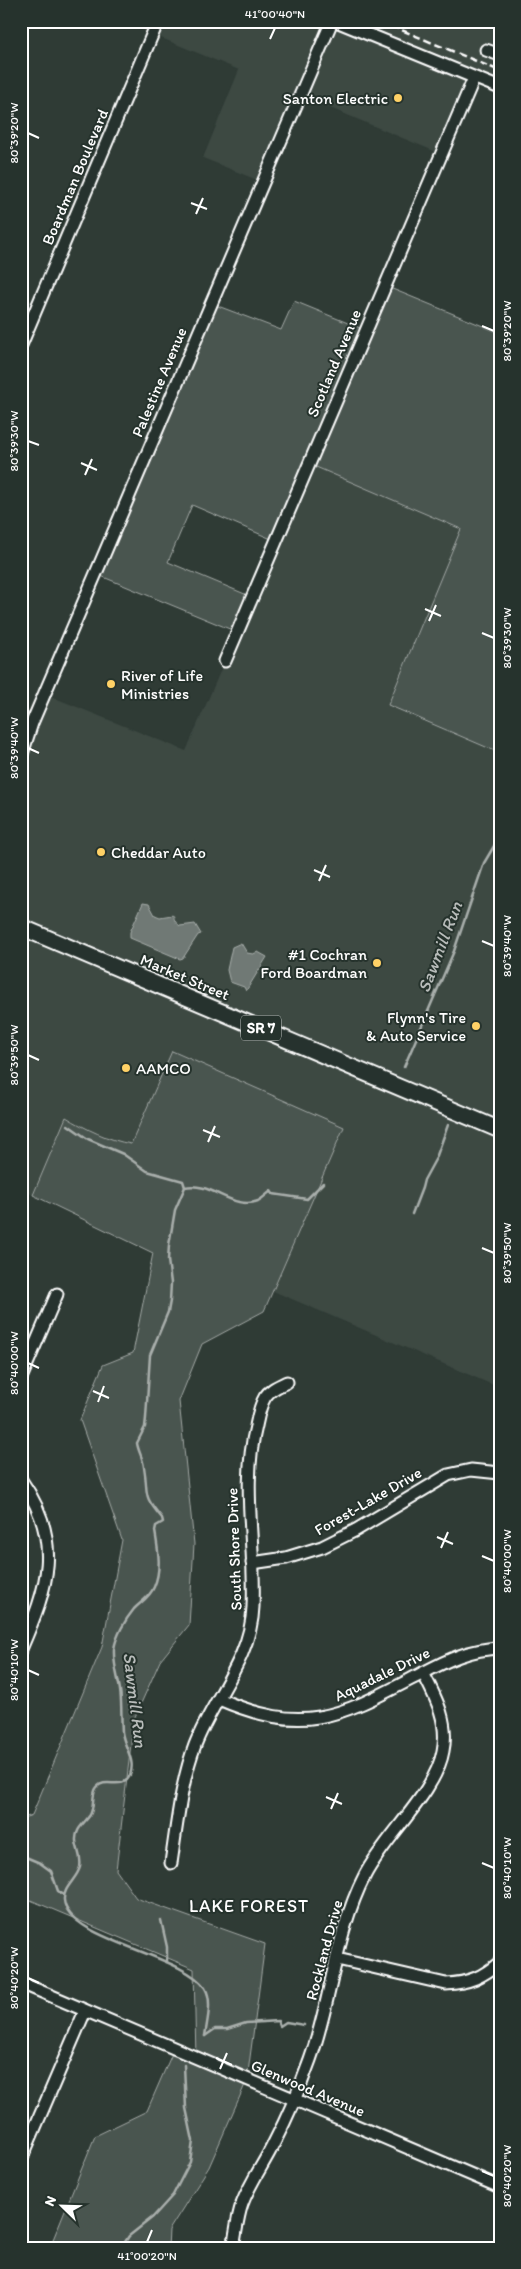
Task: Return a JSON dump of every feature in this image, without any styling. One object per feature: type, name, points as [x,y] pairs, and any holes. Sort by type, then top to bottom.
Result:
[{"type":"main road","name":"Market Street","points":[[21,927],[500,1130]]},
{"type":"street","name":"Boardman Boulevard","points":[[21,345],[158,21]]},
{"type":"street","name":"Palestine Avenue","points":[[21,757],[32,723],[332,21]]},
{"type":"street","points":[[336,21],[500,88]]},
{"type":"street","points":[[486,50],[500,55]]},
{"type":"street","name":"Scotland Avenue","points":[[225,661],[474,78]]},
{"type":"street","points":[[21,1378],[57,1294]]},
{"type":"street","name":"South Shore Drive","points":[[171,1863],[189,1762],[202,1728],[241,1657],[249,1636],[253,1607],[248,1480],[252,1439],[258,1414],[266,1396],[272,1390],[287,1382]]},
{"type":"street","name":"Forest-Lake Drive","points":[[252,1563],[286,1558],[322,1547],[348,1534],[448,1475],[472,1470],[500,1472]]},
{"type":"street","points":[[21,1480],[36,1505],[42,1521],[48,1554],[44,1591],[21,1649]]},
{"type":"street","name":"Aquadale Drive","points":[[219,1699],[234,1706],[272,1717],[319,1718],[354,1708],[461,1654],[500,1648]]},
{"type":"street","name":"Rockland Drive","points":[[235,2247],[238,2216],[247,2192],[273,2145],[294,2099],[316,2042],[345,1923],[365,1875],[385,1843],[430,1783],[442,1760],[445,1740],[443,1719],[439,1703],[423,1673]]},
{"type":"street","points":[[337,1959],[446,1984],[459,1984],[480,1978],[500,1962]]},
{"type":"street","name":"Glenwood Avenue","points":[[21,1983],[500,2187]]},
{"type":"street","points":[[22,2153],[85,2011]]},
{"type":"shaded area","points":[[120,21],[336,21],[359,31],[363,21],[500,21],[500,88],[474,78],[441,154],[299,95],[262,182],[203,158],[239,70]]},
{"type":"shaded area","points":[[385,286],[500,333],[500,753],[388,705],[461,529],[309,464],[276,541],[192,505],[168,562],[252,597],[237,632],[96,574],[210,303],[281,330],[294,301],[365,330]]},
{"type":"shaded area","points":[[309,464],[461,529],[388,705],[500,753],[500,1388],[273,1291],[304,1218],[172,1051],[131,1144],[117,1142],[84,1128],[66,1117],[33,1195],[21,1189],[21,719],[32,723],[45,694],[186,751]]},
{"type":"shaded area","points":[[143,903],[149,904],[155,915],[160,917],[173,915],[176,923],[180,926],[195,924],[201,934],[198,935],[183,958],[180,959],[130,938],[130,932]]},
{"type":"shaded area","points":[[241,943],[247,953],[253,954],[258,952],[267,957],[246,991],[244,987],[230,982],[227,970],[232,947]]},
{"type":"shaded area","points":[[172,1051],[344,1127],[264,1311],[202,1344],[179,1401],[194,1544],[189,1625],[160,1661],[134,1719],[116,1870],[136,1898],[265,1944],[247,2080],[209,2167],[169,2230],[168,2248],[53,2248],[52,2242],[95,2136],[147,2111],[174,2049],[196,2058],[194,1969],[21,1896],[21,1819],[32,1815],[102,1647],[122,1540],[80,1420],[103,1365],[133,1353],[153,1253],[33,1195],[66,1117],[97,1134],[131,1144]]},
{"type":"waterway","name":"Sawmill Run","points":[[404,1067],[454,951],[484,863],[500,836]]},
{"type":"waterway","points":[[68,1125],[88,1139],[123,1154],[147,1171],[183,1181],[185,1187]]},
{"type":"waterway","name":"Sawmill Run","points":[[412,1214],[424,1180],[436,1158],[448,1125]]},
{"type":"waterway","name":"Sawmill Run","points":[[205,2036],[209,2005],[205,1988],[193,1976],[174,1966],[84,1926],[70,1914],[64,1900],[64,1895],[80,1867],[76,1837],[78,1830],[90,1815],[95,1790],[100,1784],[119,1783],[127,1780],[132,1764],[122,1732],[121,1695],[114,1649],[124,1623],[134,1609],[150,1594],[158,1573],[159,1559],[155,1531],[156,1526],[163,1522],[148,1499],[143,1464],[137,1443],[145,1427],[150,1355],[168,1312],[170,1301],[171,1283],[168,1260],[175,1210],[185,1187],[195,1186],[204,1188],[231,1199],[249,1203],[258,1201],[271,1191],[273,1194],[307,1199],[323,1183]]},
{"type":"waterway","points":[[21,1855],[40,1863],[51,1871],[58,1891],[64,1895]]},
{"type":"waterway","points":[[161,1920],[167,1947],[167,1962]]},
{"type":"waterway","points":[[205,2036],[215,2029],[227,2029],[246,2023],[278,2021],[280,2026],[286,2022],[304,2025]]},
{"type":"waterway","name":"Sawmill Run","points":[[121,2248],[129,2236],[153,2217],[173,2195],[190,2162],[193,2141],[186,2108],[184,2065]]},
{"type":"railway","points":[[380,21],[500,71]]},
{"type":"place","name":"Santon Electric","points":[[398,98]]},
{"type":"place","name":"River of Life Ministries","points":[[111,684]]},
{"type":"place","name":"Cheddar Auto","points":[[101,852]]},
{"type":"place","name":"#1 Cochran Ford Boardman","points":[[377,963]]},
{"type":"place","name":"Flynn's Tire & Auto Service","points":[[476,1026]]},
{"type":"place","name":"AAMCO","points":[[126,1068]]},
{"type":"district","name":"LAKE FOREST","points":[[249,1906]]}]
